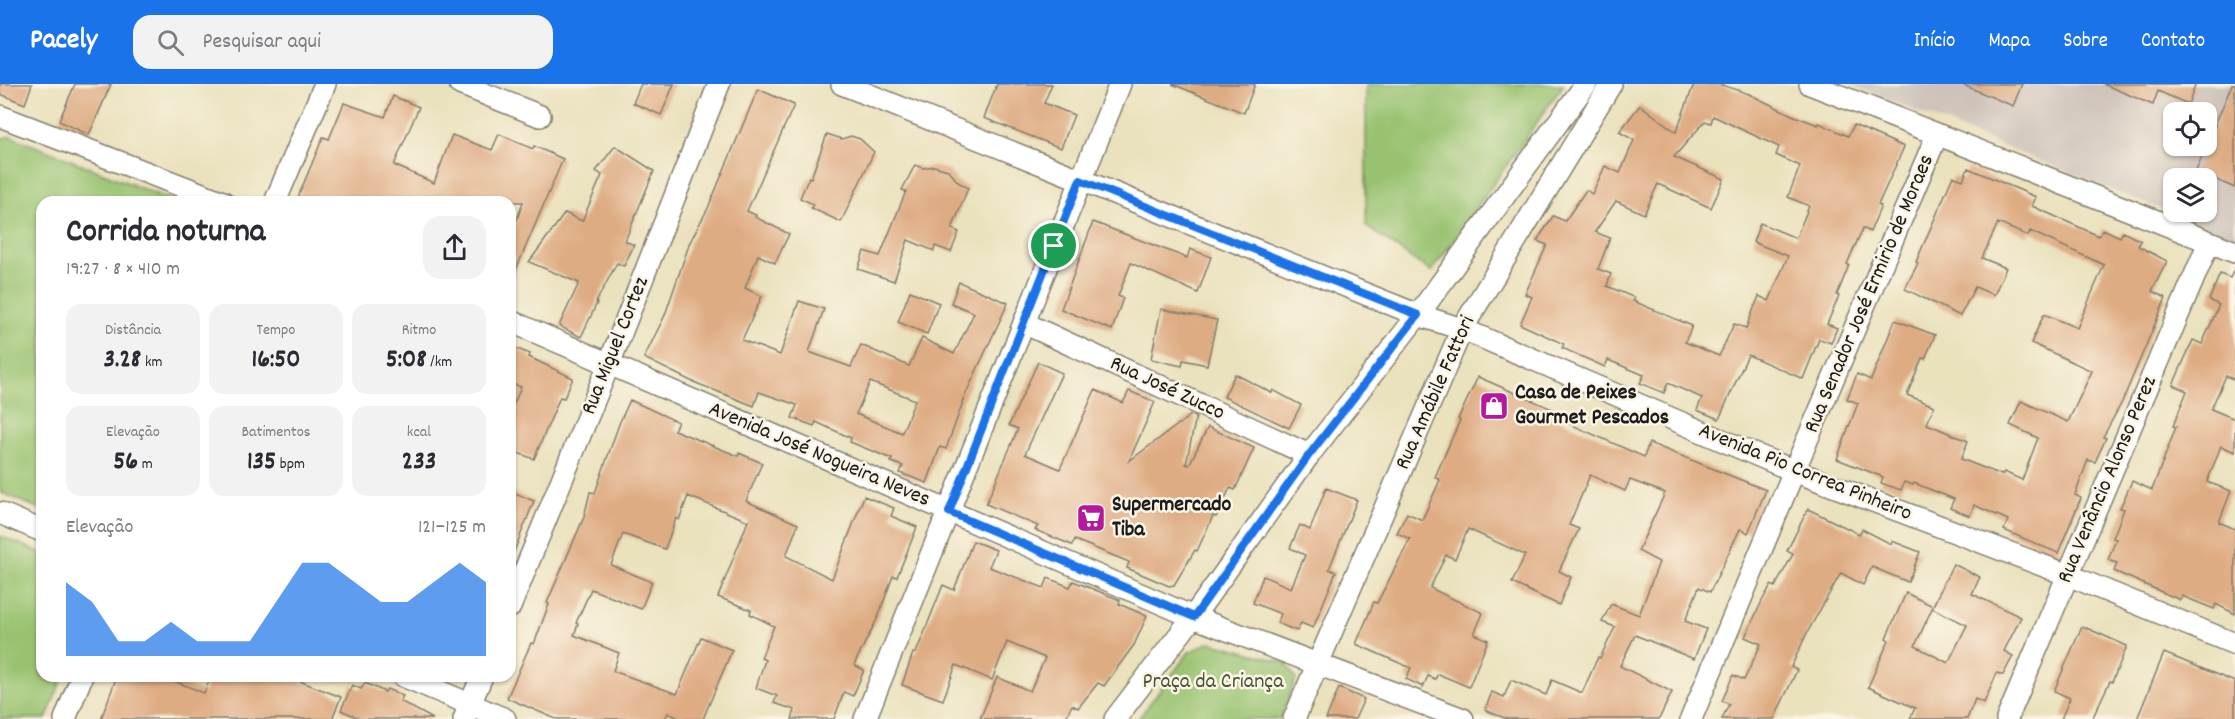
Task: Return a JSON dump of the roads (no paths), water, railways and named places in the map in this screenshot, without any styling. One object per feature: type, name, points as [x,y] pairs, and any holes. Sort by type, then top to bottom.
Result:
[{"type":"street","points":[[278,196],[325,84]]},
{"type":"street","points":[[460,84],[540,116]]},
{"type":"street","name":"Rua Miguel Cortez","points":[[516,592],[719,84]]},
{"type":"street","name":"Avenida Pio Correa Pinheiro","points":[[842,84],[1418,315],[1462,329],[1794,471],[2068,575],[2235,644]]},
{"type":"street","points":[[865,719],[1120,84]]},
{"type":"street","points":[[1115,719],[1194,617],[1309,455],[1418,315],[1586,84]]},
{"type":"street","name":"Rua Amábile Fattori","points":[[1294,719],[1462,329],[1611,84]]},
{"type":"street","points":[[1810,84],[2235,252]]},
{"type":"street","points":[[0,116],[207,196]]},
{"type":"street","name":"Rua Senador José Ermirio de Moraes","points":[[1691,719],[1937,135]]},
{"type":"street","name":"Rua Venâncio Alonso Perez","points":[[2007,719],[2209,242]]},
{"type":"street","name":"Rua José Zucco","points":[[1024,323],[1309,455]]},
{"type":"street","name":"Avenida José Nogueira Neves","points":[[516,324],[1194,617],[1463,719]]},
{"type":"street","points":[[0,513],[36,528]]},
{"type":"street","points":[[65,719],[80,682]]},
{"type":"street","points":[[414,682],[467,712],[505,719]]},
{"type":"street","points":[[467,712],[480,682]]},
{"type":"place","name":"Casa de Peixes Gourmet Pescados","points":[[1494,406]]},
{"type":"place","name":"Supermercado Tiba","points":[[1091,518]]},
{"type":"park label","name":"Praça da Criança","points":[[1213,682]]}]
